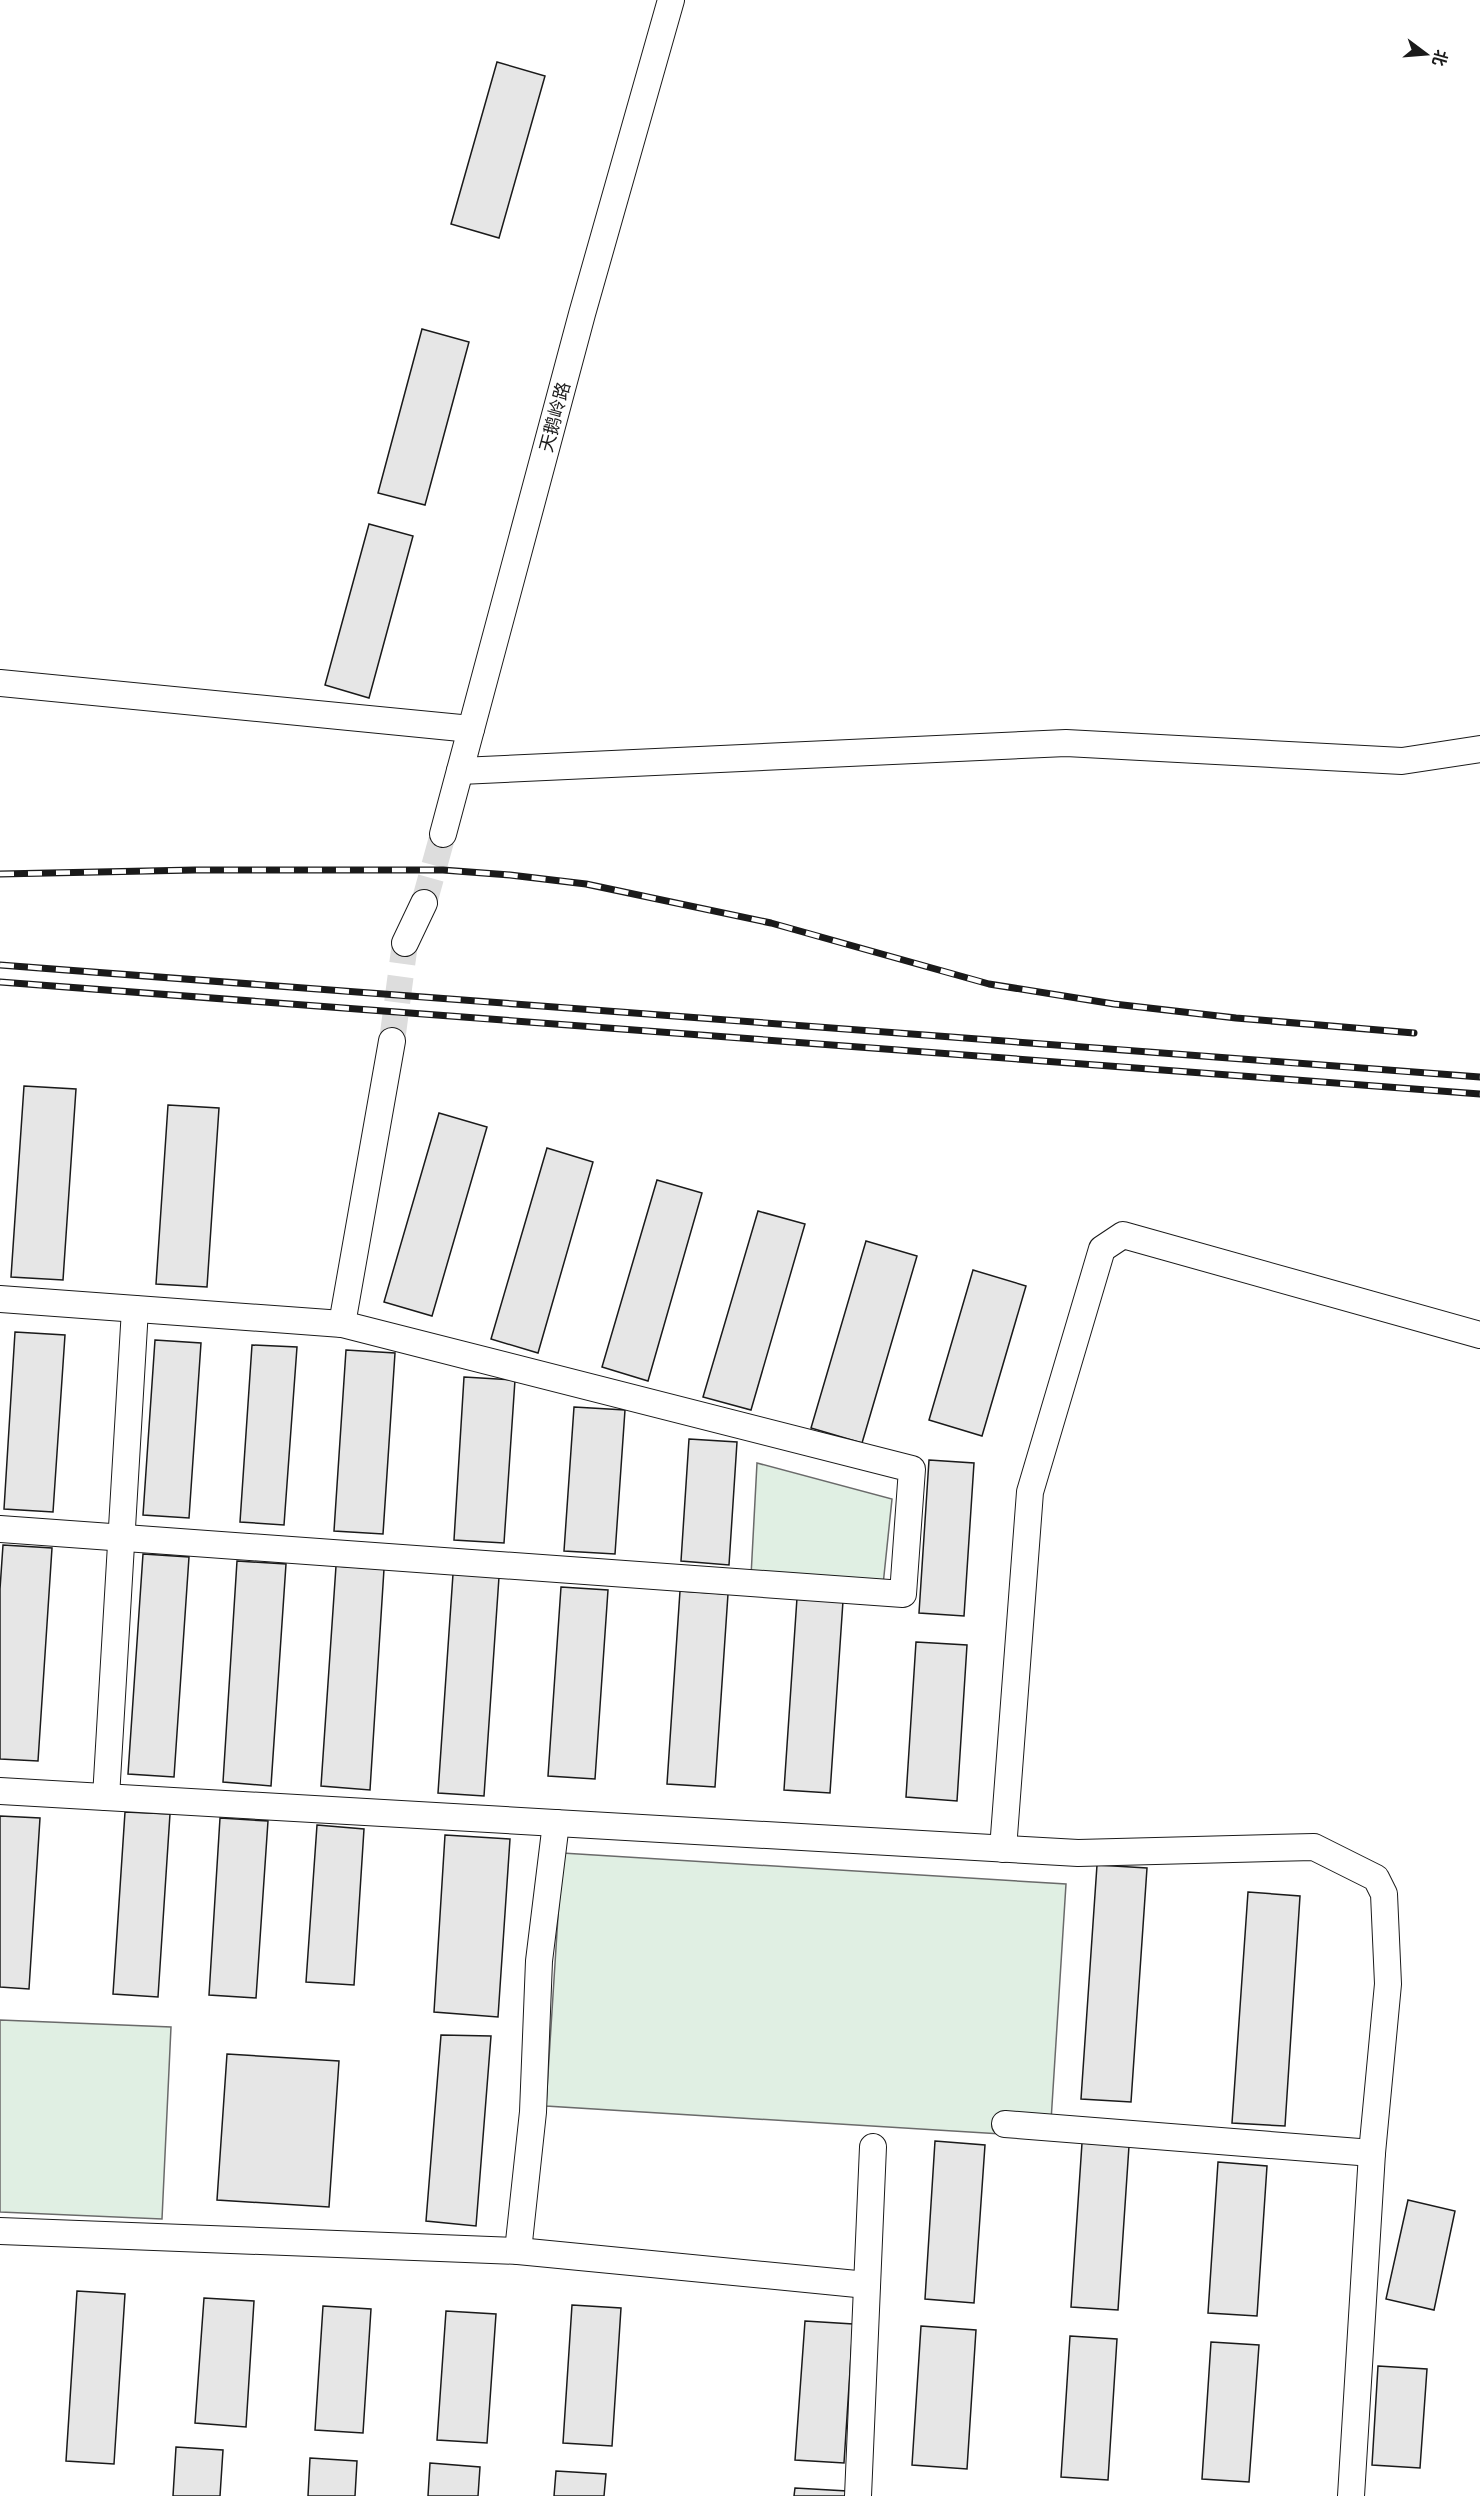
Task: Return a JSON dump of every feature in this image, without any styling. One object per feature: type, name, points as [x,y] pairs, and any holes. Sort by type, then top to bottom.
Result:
[{"type":"street","name":"天鹅岭路","points":[[443,834],[582,314],[671,0]]},
{"type":"street","points":[[0,683],[471,729]]},
{"type":"street","points":[[460,771],[1066,743],[1402,761],[1480,749]]},
{"type":"street","points":[[405,944],[424,903]]},
{"type":"street","points":[[342,1324],[392,1041]]},
{"type":"street","points":[[1003,1849],[1030,1492],[1102,1249],[1123,1235],[1480,1335]]},
{"type":"street","points":[[0,1299],[342,1324],[912,1469],[903,1594],[0,1529]]},
{"type":"street","points":[[106,1797],[135,1309]]},
{"type":"street","points":[[0,1791],[1078,1853],[1314,1847],[1376,1878],[1384,1894],[1388,1984],[1372,2153],[1351,2496]]},
{"type":"street","points":[[518,2251],[532,2112],[539,1961],[556,1823]]},
{"type":"street","points":[[1005,2124],[1372,2153]]},
{"type":"street","points":[[858,2496],[873,2147]]},
{"type":"street","points":[[0,2231],[518,2251],[867,2285]]},
{"type":"green space","points":[[757,1463],[892,1499],[883,1585],[751,1576]]},
{"type":"green space","points":[[562,1853],[1066,1884],[1050,2137],[546,2106]]},
{"type":"green space","points":[[0,2020],[171,2027],[162,2219],[0,2212]]},
{"type":"building","points":[[497,62],[545,76],[499,238],[451,224]]},
{"type":"building","points":[[422,329],[469,342],[425,505],[378,493]]},
{"type":"building","points":[[369,524],[413,536],[369,698],[325,685]]},
{"type":"building","points":[[24,1086],[76,1089],[63,1280],[11,1277]]},
{"type":"building","points":[[168,1105],[219,1108],[207,1287],[156,1284]]},
{"type":"building","points":[[439,1113],[487,1127],[432,1316],[384,1302]]},
{"type":"building","points":[[547,1148],[593,1162],[538,1353],[491,1339]]},
{"type":"building","points":[[657,1180],[702,1193],[648,1381],[602,1367]]},
{"type":"building","points":[[758,1211],[805,1224],[751,1410],[703,1397]]},
{"type":"building","points":[[866,1241],[917,1256],[862,1443],[811,1428]]},
{"type":"building","points":[[973,1270],[1026,1286],[982,1436],[929,1420]]},
{"type":"building","points":[[15,1332],[65,1335],[53,1512],[4,1509]]},
{"type":"building","points":[[155,1340],[201,1343],[189,1518],[143,1515]]},
{"type":"building","points":[[252,1345],[297,1347],[284,1525],[240,1522]]},
{"type":"building","points":[[346,1350],[395,1353],[383,1534],[334,1531]]},
{"type":"building","points":[[464,1377],[515,1380],[504,1543],[454,1540]]},
{"type":"building","points":[[574,1407],[625,1410],[615,1554],[564,1551]]},
{"type":"building","points":[[689,1439],[737,1442],[729,1565],[681,1561]]},
{"type":"building","points":[[929,1460],[974,1463],[964,1616],[919,1613]]},
{"type":"building","points":[[3,1545],[52,1548],[38,1761],[0,1759],[0,1589]]},
{"type":"building","points":[[143,1554],[189,1557],[174,1777],[128,1774]]},
{"type":"building","points":[[237,1561],[286,1564],[271,1786],[223,1782]]},
{"type":"building","points":[[336,1566],[384,1569],[370,1790],[321,1786]]},
{"type":"building","points":[[453,1574],[499,1577],[484,1796],[438,1793]]},
{"type":"building","points":[[561,1587],[608,1590],[595,1779],[548,1776]]},
{"type":"building","points":[[680,1591],[728,1594],[715,1787],[667,1784]]},
{"type":"building","points":[[797,1598],[843,1601],[830,1793],[784,1790]]},
{"type":"building","points":[[916,1642],[967,1645],[957,1801],[906,1797]]},
{"type":"building","points":[[125,1812],[170,1814],[158,1997],[113,1994]]},
{"type":"building","points":[[0,1816],[40,1818],[29,1989],[0,1987]]},
{"type":"building","points":[[220,1818],[268,1821],[256,1998],[209,1995]]},
{"type":"building","points":[[317,1825],[364,1829],[354,1985],[306,1982]]},
{"type":"building","points":[[445,1835],[510,1839],[498,2017],[434,2012]]},
{"type":"building","points":[[1097,1865],[1147,1868],[1131,2102],[1081,2099]]},
{"type":"building","points":[[1248,1892],[1300,1896],[1285,2126],[1232,2123]]},
{"type":"building","points":[[441,2035],[491,2036],[476,2226],[426,2221]]},
{"type":"building","points":[[227,2054],[339,2061],[329,2207],[217,2200]]},
{"type":"building","points":[[935,2141],[985,2145],[974,2303],[925,2299]]},
{"type":"building","points":[[1082,2143],[1129,2146],[1118,2310],[1071,2307]]},
{"type":"building","points":[[1218,2162],[1267,2166],[1257,2316],[1208,2313]]},
{"type":"building","points":[[1408,2200],[1455,2211],[1434,2310],[1386,2299]]},
{"type":"building","points":[[77,2291],[125,2294],[114,2464],[66,2461]]},
{"type":"building","points":[[204,2298],[254,2301],[246,2427],[195,2423]]},
{"type":"building","points":[[572,2305],[621,2308],[612,2446],[563,2443]]},
{"type":"building","points":[[323,2306],[371,2309],[363,2433],[315,2430]]},
{"type":"building","points":[[446,2311],[496,2314],[487,2443],[437,2440]]},
{"type":"building","points":[[805,2321],[853,2324],[844,2463],[795,2460]]},
{"type":"building","points":[[921,2326],[976,2330],[967,2469],[912,2465]]},
{"type":"building","points":[[1070,2336],[1117,2339],[1108,2480],[1061,2477]]},
{"type":"building","points":[[1211,2342],[1259,2345],[1249,2482],[1202,2479]]},
{"type":"building","points":[[1378,2366],[1427,2369],[1420,2468],[1372,2465]]},
{"type":"building","points":[[176,2447],[223,2450],[220,2496],[173,2496]]},
{"type":"building","points":[[310,2458],[357,2461],[355,2496],[308,2496]]},
{"type":"building","points":[[430,2463],[480,2467],[478,2496],[428,2496]]},
{"type":"building","points":[[556,2471],[606,2474],[604,2496],[554,2496]]},
{"type":"building","points":[[795,2488],[847,2491],[847,2496],[794,2496]]},
{"type":"tunnel","points":[[424,903],[443,834]]},
{"type":"tunnel","points":[[392,1041],[405,943]]},
{"type":"railway","points":[[0,874],[195,870],[443,870],[510,875],[586,884],[771,923],[989,984],[1114,1004],[1236,1018],[1414,1033]]},
{"type":"railway","points":[[0,965],[1480,1077]]},
{"type":"railway","points":[[0,982],[1480,1094]]}]
